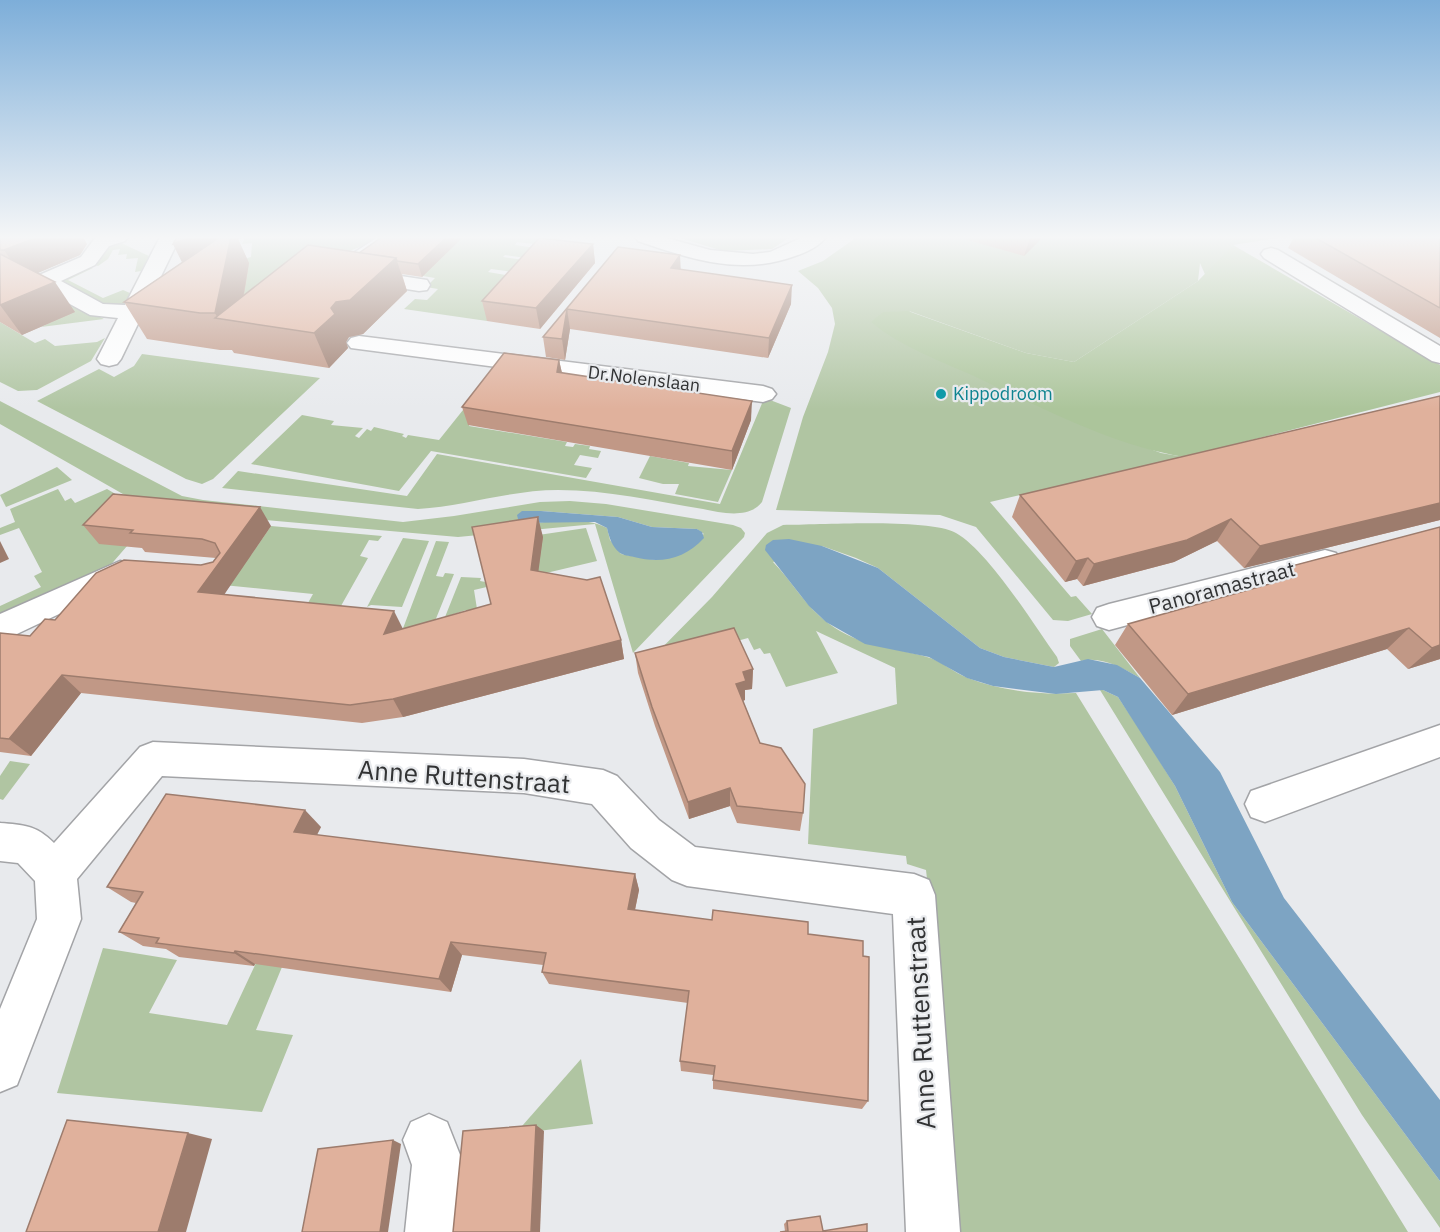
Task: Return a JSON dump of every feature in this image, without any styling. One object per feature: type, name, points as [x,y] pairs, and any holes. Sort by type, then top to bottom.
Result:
[{"type":"street","points":[[71,294],[98,310],[132,312]]},
{"type":"street","points":[[110,358],[141,294]]},
{"type":"street","points":[[1338,294],[1440,356]]},
{"type":"street","name":"Dr.Nolenslaan","points":[[358,343],[532,355],[763,394]]},
{"type":"street","name":"Panoramastraat","points":[[1108,617],[1348,555]]},
{"type":"street","points":[[0,629],[135,565],[147,566]]},
{"type":"street","points":[[1265,804],[1440,741]]},
{"type":"street","name":"Anne Ruttenstraat","points":[[55,873],[153,759],[524,776],[603,788],[645,834],[687,866],[915,896],[933,1232]]},
{"type":"street","points":[[0,842],[28,845],[55,873],[59,919],[0,1068]]},
{"type":"street","points":[[429,1140],[438,1165],[432,1232]]},
{"type":"green space","points":[[42,294],[56,294],[104,319],[41,327],[74,311]]},
{"type":"green space","points":[[85,294],[96,294],[103,298],[112,294],[129,294],[123,306],[116,309]]},
{"type":"green space","points":[[233,294],[248,294],[230,302]]},
{"type":"green space","points":[[433,294],[508,294],[487,321],[404,309],[415,299],[427,300]]},
{"type":"green space","points":[[823,294],[1177,294],[1074,362],[1026,353],[909,311],[1059,415],[1161,453],[1184,457],[990,502],[1071,597],[1076,596],[1092,614],[1068,621],[1053,620],[976,527],[940,515],[776,510],[803,417],[828,352],[835,324],[832,308]]},
{"type":"green space","points":[[1177,294],[1318,294],[1440,365],[1440,392],[1184,457],[1130,444],[1077,424],[922,353],[895,339],[871,322],[883,312],[908,311],[1026,353],[1074,362]]},
{"type":"green space","points":[[0,322],[35,343],[45,339],[55,346],[97,342],[105,338],[91,361],[37,390],[18,391],[0,382]]},
{"type":"green space","points":[[142,354],[320,378],[213,479],[202,484],[186,479],[37,401],[99,369],[114,377],[134,366]]},
{"type":"green space","points":[[479,390],[469,426],[567,442],[565,446],[573,447],[575,444],[590,446],[589,449],[601,451],[598,458],[580,455],[574,465],[592,468],[586,478],[431,451],[399,491],[251,464],[302,415],[334,421],[331,425],[363,428],[355,436],[359,438],[367,429],[371,431],[374,427],[404,434],[402,436],[406,438],[408,435],[439,440]]},
{"type":"green space","points":[[770,400],[791,408],[762,502],[757,507],[743,513],[718,512],[631,496],[576,490],[523,493],[418,509],[222,488],[238,471],[407,496],[437,454],[720,504],[763,401]]},
{"type":"green space","points":[[0,401],[182,496],[203,500],[403,522],[540,502],[570,501],[606,504],[733,525],[741,528],[745,533],[744,537],[633,653],[595,524],[458,537],[151,510],[0,424]],"holes":[[[522,511],[618,517],[652,527],[697,529],[704,534],[655,560],[621,554],[610,540],[607,528],[598,524],[568,520],[529,524]]]},
{"type":"green space","points":[[650,456],[689,463],[688,466],[732,470],[718,502],[675,494],[679,484],[663,484],[639,478]]},
{"type":"green space","points":[[57,467],[72,480],[6,507],[0,495]]},
{"type":"green space","points":[[58,489],[65,501],[71,498],[75,503],[107,489],[153,516],[108,568],[0,615],[0,606],[41,587],[34,576],[42,572],[19,528],[0,535],[0,528],[15,522],[10,509]]},
{"type":"green space","points":[[899,524],[942,528],[956,533],[969,542],[982,556],[1010,590],[1057,657],[1059,663],[1054,667],[1004,657],[980,648],[878,568],[856,558],[822,546],[773,562],[820,617],[853,637],[932,659],[963,676],[994,686],[1035,693],[1076,693],[1408,1232],[953,1232],[932,922],[926,870],[907,864],[906,856],[808,844],[813,729],[897,704],[895,668],[816,631],[838,673],[786,687],[770,653],[764,654],[760,648],[754,650],[748,638],[644,666],[712,597],[767,533],[783,525]]},
{"type":"green space","points":[[271,526],[382,536],[378,541],[369,540],[360,556],[368,558],[328,629],[295,626],[313,594],[213,584],[251,555]]},
{"type":"green space","points":[[586,528],[597,561],[474,590],[477,609],[445,617],[461,577],[481,578],[480,581],[497,584],[511,539]]},
{"type":"green space","points":[[403,538],[429,541],[402,607],[371,605],[367,607]]},
{"type":"green space","points":[[436,541],[449,542],[436,576],[443,577],[445,573],[454,574],[433,626],[402,631]]},
{"type":"green space","points":[[1102,629],[1140,678],[1104,662],[1081,661],[1070,646],[1070,639]]},
{"type":"green space","points":[[1100,690],[1118,697],[1144,736],[1175,786],[1232,902],[1440,1181],[1440,1228],[1362,1115]]},
{"type":"green space","points":[[10,761],[30,764],[3,800],[0,799],[0,776]]},
{"type":"green space","points":[[103,948],[177,960],[149,1013],[227,1025],[263,948],[289,950],[256,1030],[293,1035],[262,1112],[57,1093]]},
{"type":"green space","points":[[581,1059],[593,1124],[515,1134]]},
{"type":"water","points":[[522,511],[618,517],[652,527],[697,529],[702,532],[704,538],[681,555],[663,560],[644,559],[617,551],[607,528],[595,522],[519,523],[517,515]]},
{"type":"water","points":[[789,539],[822,546],[878,568],[980,648],[1004,657],[1054,667],[1088,659],[1117,665],[1140,678],[1220,772],[1284,898],[1440,1100],[1440,1181],[1232,902],[1175,786],[1118,697],[1103,690],[1056,694],[993,686],[967,678],[929,657],[865,644],[826,622],[809,606],[765,550],[766,545],[773,540]]},
{"type":"building","points":[[0,294],[25,294],[0,305]]},
{"type":"building","points":[[135,294],[219,294],[215,313],[200,313],[124,302]]},
{"type":"building","points":[[245,294],[356,294],[350,300],[336,302],[331,308],[335,314],[314,333],[215,318]]},
{"type":"building","points":[[488,294],[548,294],[536,308],[482,301]]},
{"type":"building","points":[[578,294],[788,294],[769,338],[567,309],[562,339],[543,337]]},
{"type":"building","points":[[1416,294],[1440,294],[1440,308]]},
{"type":"building","points":[[504,353],[559,360],[557,372],[752,401],[732,451],[462,407]]},
{"type":"building","points":[[1440,396],[1440,503],[1260,546],[1231,519],[1187,540],[1094,564],[1088,558],[1076,561],[1020,495]]},
{"type":"building","points":[[113,494],[260,507],[198,592],[394,611],[384,634],[491,604],[472,527],[538,517],[531,570],[587,580],[600,577],[621,640],[393,699],[350,705],[62,675],[9,739],[0,738],[0,633],[30,636],[45,619],[55,620],[96,573],[124,560],[201,565],[213,562],[220,553],[215,543],[202,539],[130,533],[133,530],[83,525]]},
{"type":"building","points":[[1440,527],[1440,645],[1432,648],[1409,628],[1188,694],[1128,624],[1294,577],[1284,568]]},
{"type":"building","points":[[734,628],[753,669],[743,672],[746,681],[736,684],[760,743],[781,748],[805,784],[803,813],[737,806],[730,788],[688,802],[652,707],[635,653]]},
{"type":"building","points":[[166,794],[305,810],[294,832],[635,874],[628,909],[712,920],[713,910],[808,922],[808,934],[863,941],[863,956],[869,957],[868,1101],[713,1080],[715,1066],[680,1061],[689,991],[542,972],[546,953],[451,942],[439,979],[235,951],[234,953],[156,943],[159,938],[119,932],[143,892],[107,887]]},
{"type":"building","points":[[67,1120],[188,1133],[158,1232],[26,1232]]},
{"type":"building","points":[[536,1125],[531,1232],[453,1232],[463,1131]]},
{"type":"building","points":[[393,1140],[380,1232],[302,1232],[318,1149]]},
{"type":"building","points":[[820,1216],[823,1231],[867,1224],[867,1232],[780,1232],[788,1231],[787,1221]]},
{"type":"place","name":"Kippodroom","points":[[941,394]]}]
